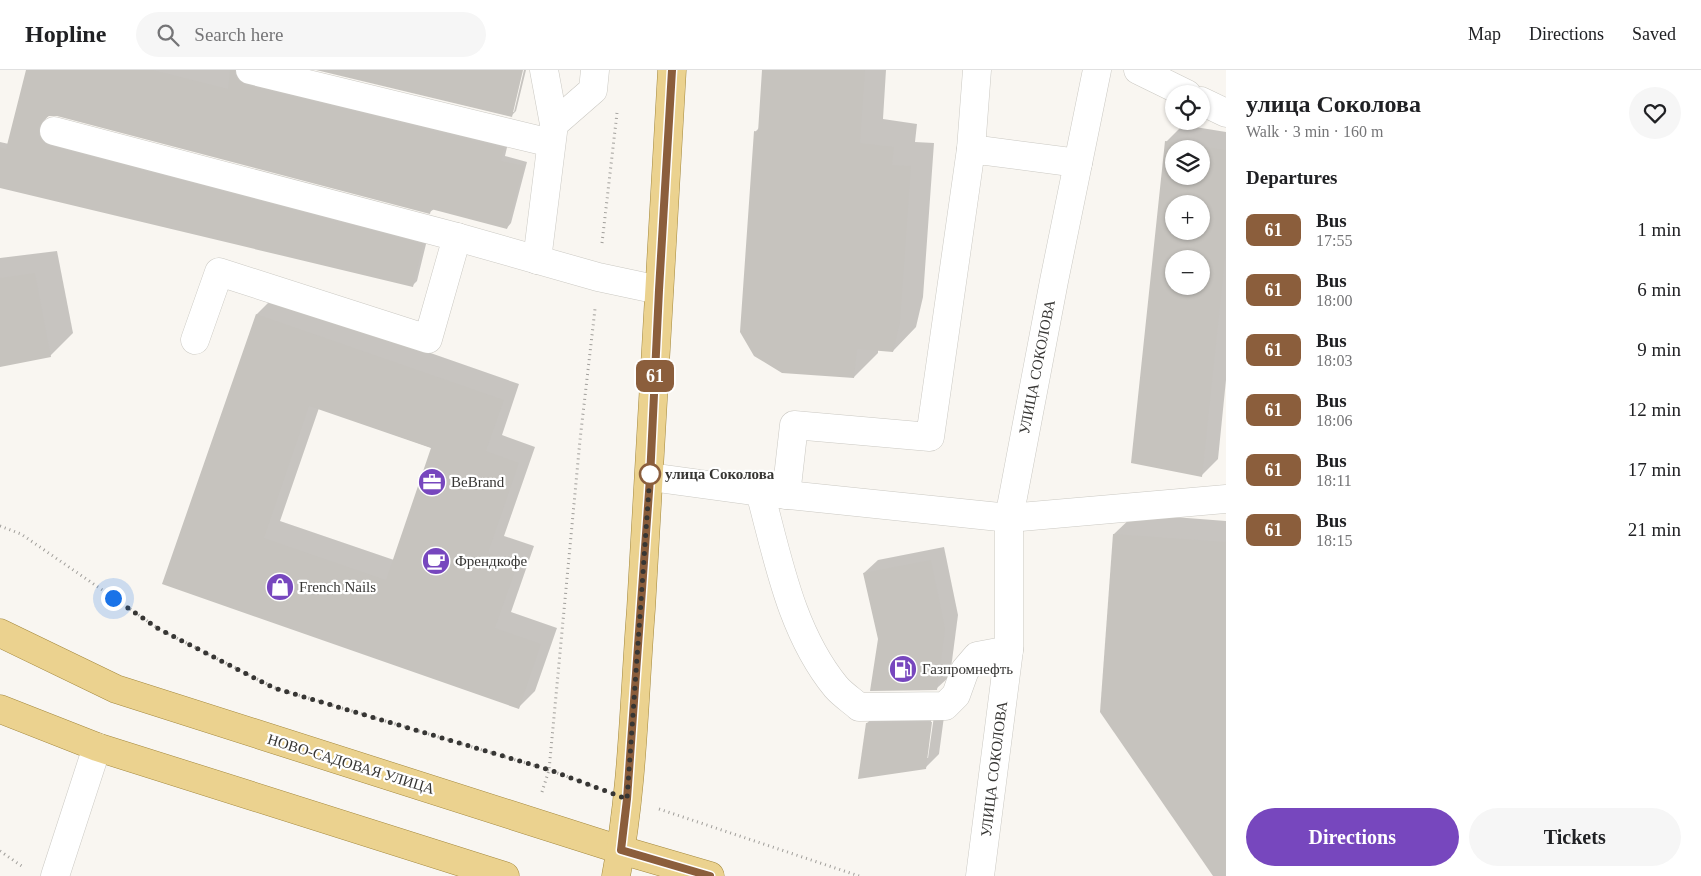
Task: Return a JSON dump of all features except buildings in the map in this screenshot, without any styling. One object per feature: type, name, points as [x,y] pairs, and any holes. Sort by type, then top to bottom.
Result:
[{"type":"main road","points":[[618,863],[627,799],[650,478],[672,70]]},
{"type":"main road","name":"НОВО-САДОВАЯ УЛИЦА","points":[[0,633],[116,689],[618,863],[710,876]]},
{"type":"main road","points":[[0,709],[97,747],[505,876]]},
{"type":"street","points":[[250,70],[552,134]]},
{"type":"street","points":[[537,260],[552,134],[544,70]]},
{"type":"street","points":[[552,134],[593,90],[595,70]]},
{"type":"street","points":[[786,495],[794,425],[930,437],[972,149],[977,70]]},
{"type":"street","name":"УЛИЦА СОКОЛОВА","points":[[980,876],[1009,650],[1009,518],[1097,70]]},
{"type":"street","points":[[1138,70],[1169,85]]},
{"type":"street","points":[[1210,105],[1226,113]]},
{"type":"street","points":[[54,130],[598,277],[659,290]]},
{"type":"street","points":[[972,149],[1078,163]]},
{"type":"street","points":[[194,340],[219,272],[428,339],[457,238]]},
{"type":"street","points":[[650,478],[786,495],[1009,518],[1226,499]]},
{"type":"street","points":[[760,492],[789,598],[802,632],[820,665],[837,688],[859,707],[945,706],[956,695],[964,670],[977,656],[1009,650]]},
{"type":"street","points":[[42,874],[97,747]]},
{"type":"path","points":[[550,770],[580,440],[617,109]]},
{"type":"path","points":[[0,526],[21,534],[159,629],[274,688],[550,770],[627,799],[859,876]]},
{"type":"path","points":[[0,851],[42,874]]},
{"type":"bus line","name":"61","points":[[672,70],[650,478],[627,799],[621,850],[710,876]]},
{"type":"place","name":"улица Соколова","points":[[650,474]]},
{"type":"place","name":"BeBrand","points":[[432,482]]},
{"type":"place","name":"Френдкофе","points":[[436,561]]},
{"type":"place","name":"French Nails","points":[[280,587]]},
{"type":"place","name":"Газпромнефть","points":[[903,669]]},
{"type":"route","points":[[113,598],[159,629],[274,688],[550,770],[627,799],[650,474]]}]
